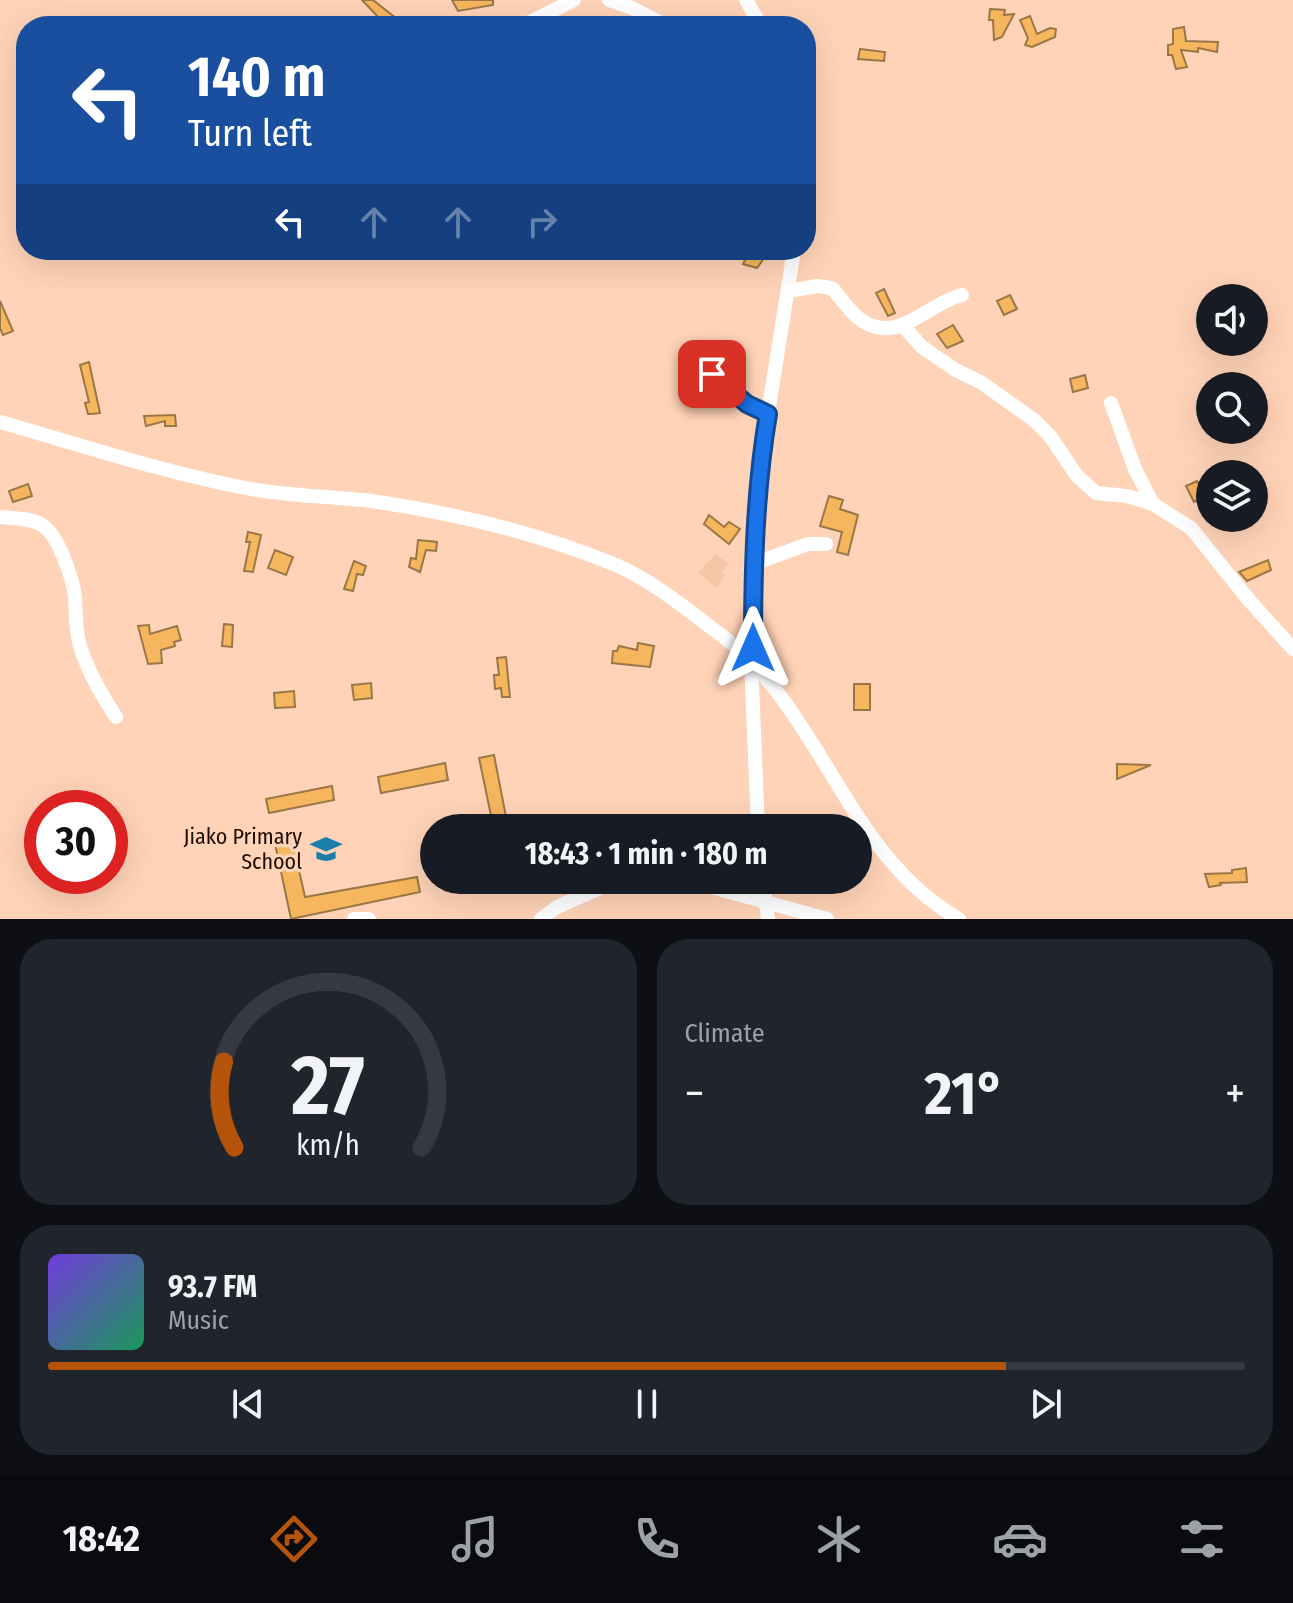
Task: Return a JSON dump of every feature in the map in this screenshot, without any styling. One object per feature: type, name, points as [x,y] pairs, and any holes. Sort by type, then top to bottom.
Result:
[{"type":"street","points":[[542,16],[574,0]]},
{"type":"street","points":[[609,0],[647,16]]},
{"type":"street","points":[[757,814],[751,661],[753,564],[761,457],[793,260]]},
{"type":"street","points":[[788,291],[825,286],[832,288],[855,316],[872,327],[886,329],[903,326],[950,298],[962,295]]},
{"type":"street","points":[[903,326],[922,347],[954,369],[982,383],[1043,427],[1066,462],[1090,489],[1107,496],[1127,496],[1153,504],[1191,528],[1293,649]]},
{"type":"street","points":[[714,351],[711,369],[716,379],[747,404],[768,414]]},
{"type":"street","points":[[1111,403],[1135,469],[1153,504]]},
{"type":"street","points":[[0,422],[200,479],[249,489],[370,501],[494,525],[564,545],[616,565],[652,586],[751,661],[797,718],[878,847],[937,907],[959,919]]},
{"type":"street","points":[[0,517],[43,525],[53,535],[75,594],[80,645],[96,687],[116,717]]},
{"type":"street","points":[[753,564],[808,544],[826,544]]},
{"type":"street","points":[[541,919],[557,907],[586,894]]},
{"type":"street","points":[[723,894],[767,911],[827,919]]},
{"type":"street","points":[[354,919],[369,919]]},
{"type":"shaded area","points":[[716,554],[728,563],[717,588],[698,573]]},
{"type":"building","points":[[362,0],[373,0],[393,16],[377,16]]},
{"type":"building","points":[[452,0],[493,0],[493,5],[458,11]]},
{"type":"building","points":[[990,9],[1005,10],[1004,15],[1014,14],[1002,37],[994,40],[993,20],[989,20]]},
{"type":"building","points":[[1030,16],[1037,34],[1050,28],[1056,29],[1055,37],[1032,47],[1025,45],[1028,38],[1020,20]]},
{"type":"building","points":[[1184,27],[1186,41],[1218,42],[1217,52],[1198,48],[1198,52],[1181,50],[1187,67],[1176,69],[1172,55],[1168,55],[1168,45],[1173,44],[1173,29]]},
{"type":"building","points":[[860,49],[885,52],[884,61],[858,59]]},
{"type":"building","points":[[745,260],[763,260],[757,268],[743,264]]},
{"type":"building","points":[[884,289],[895,313],[888,316],[876,293]]},
{"type":"building","points":[[1010,295],[1017,309],[1004,315],[997,301]]},
{"type":"building","points":[[0,301],[13,331],[3,335],[0,328]]},
{"type":"building","points":[[953,325],[963,341],[947,348],[937,334]]},
{"type":"building","points":[[89,362],[100,413],[88,414],[85,403],[89,402],[80,365]]},
{"type":"building","points":[[1085,375],[1088,388],[1073,392],[1070,379]]},
{"type":"building","points":[[175,415],[176,426],[165,426],[165,421],[146,426],[144,416]]},
{"type":"building","points":[[1196,481],[1196,501],[1194,502],[1186,486]]},
{"type":"building","points":[[28,484],[32,496],[13,502],[9,491]]},
{"type":"building","points":[[829,496],[843,500],[840,509],[858,515],[848,555],[837,552],[842,532],[820,526]]},
{"type":"building","points":[[709,515],[724,527],[729,522],[740,529],[729,544],[704,524]]},
{"type":"building","points":[[248,532],[261,535],[253,572],[244,571],[250,542],[246,542]]},
{"type":"building","points":[[418,540],[437,542],[436,551],[426,550],[420,572],[409,567],[411,558],[416,559]]},
{"type":"building","points":[[275,550],[293,557],[286,575],[268,568]]},
{"type":"building","points":[[1268,560],[1271,570],[1247,581],[1239,572]]},
{"type":"building","points":[[354,561],[366,566],[363,575],[357,574],[353,591],[344,589]]},
{"type":"building","points":[[224,624],[233,625],[232,647],[222,646]]},
{"type":"building","points":[[149,625],[150,634],[177,626],[181,640],[174,642],[175,646],[161,650],[162,663],[148,664],[138,626]]},
{"type":"building","points":[[638,643],[654,646],[650,667],[612,663],[613,651],[617,651],[619,646],[637,650]]},
{"type":"building","points":[[506,657],[510,697],[502,697],[501,688],[495,689],[494,675],[499,675],[497,658]]},
{"type":"building","points":[[371,683],[372,698],[354,700],[352,685]]},
{"type":"building","points":[[854,684],[870,684],[870,710],[854,710]]},
{"type":"building","points":[[294,691],[295,707],[275,708],[274,693]]},
{"type":"building","points":[[494,755],[505,814],[491,814],[479,758]]},
{"type":"building","points":[[445,763],[448,780],[381,793],[378,777]]},
{"type":"building","points":[[1117,764],[1151,765],[1117,779]]},
{"type":"building","points":[[332,786],[334,800],[269,813],[266,799]]},
{"type":"building","points":[[290,830],[305,897],[417,877],[420,892],[291,919],[273,834]]},
{"type":"building","points":[[1246,868],[1247,882],[1220,883],[1209,887],[1205,874],[1232,873],[1232,870]]},
{"type":"place","name":"Jiako Primary School","points":[[326,849]]},
{"type":"route","points":[[712,374],[747,404],[768,414],[761,457],[753,564],[753,648]]}]
